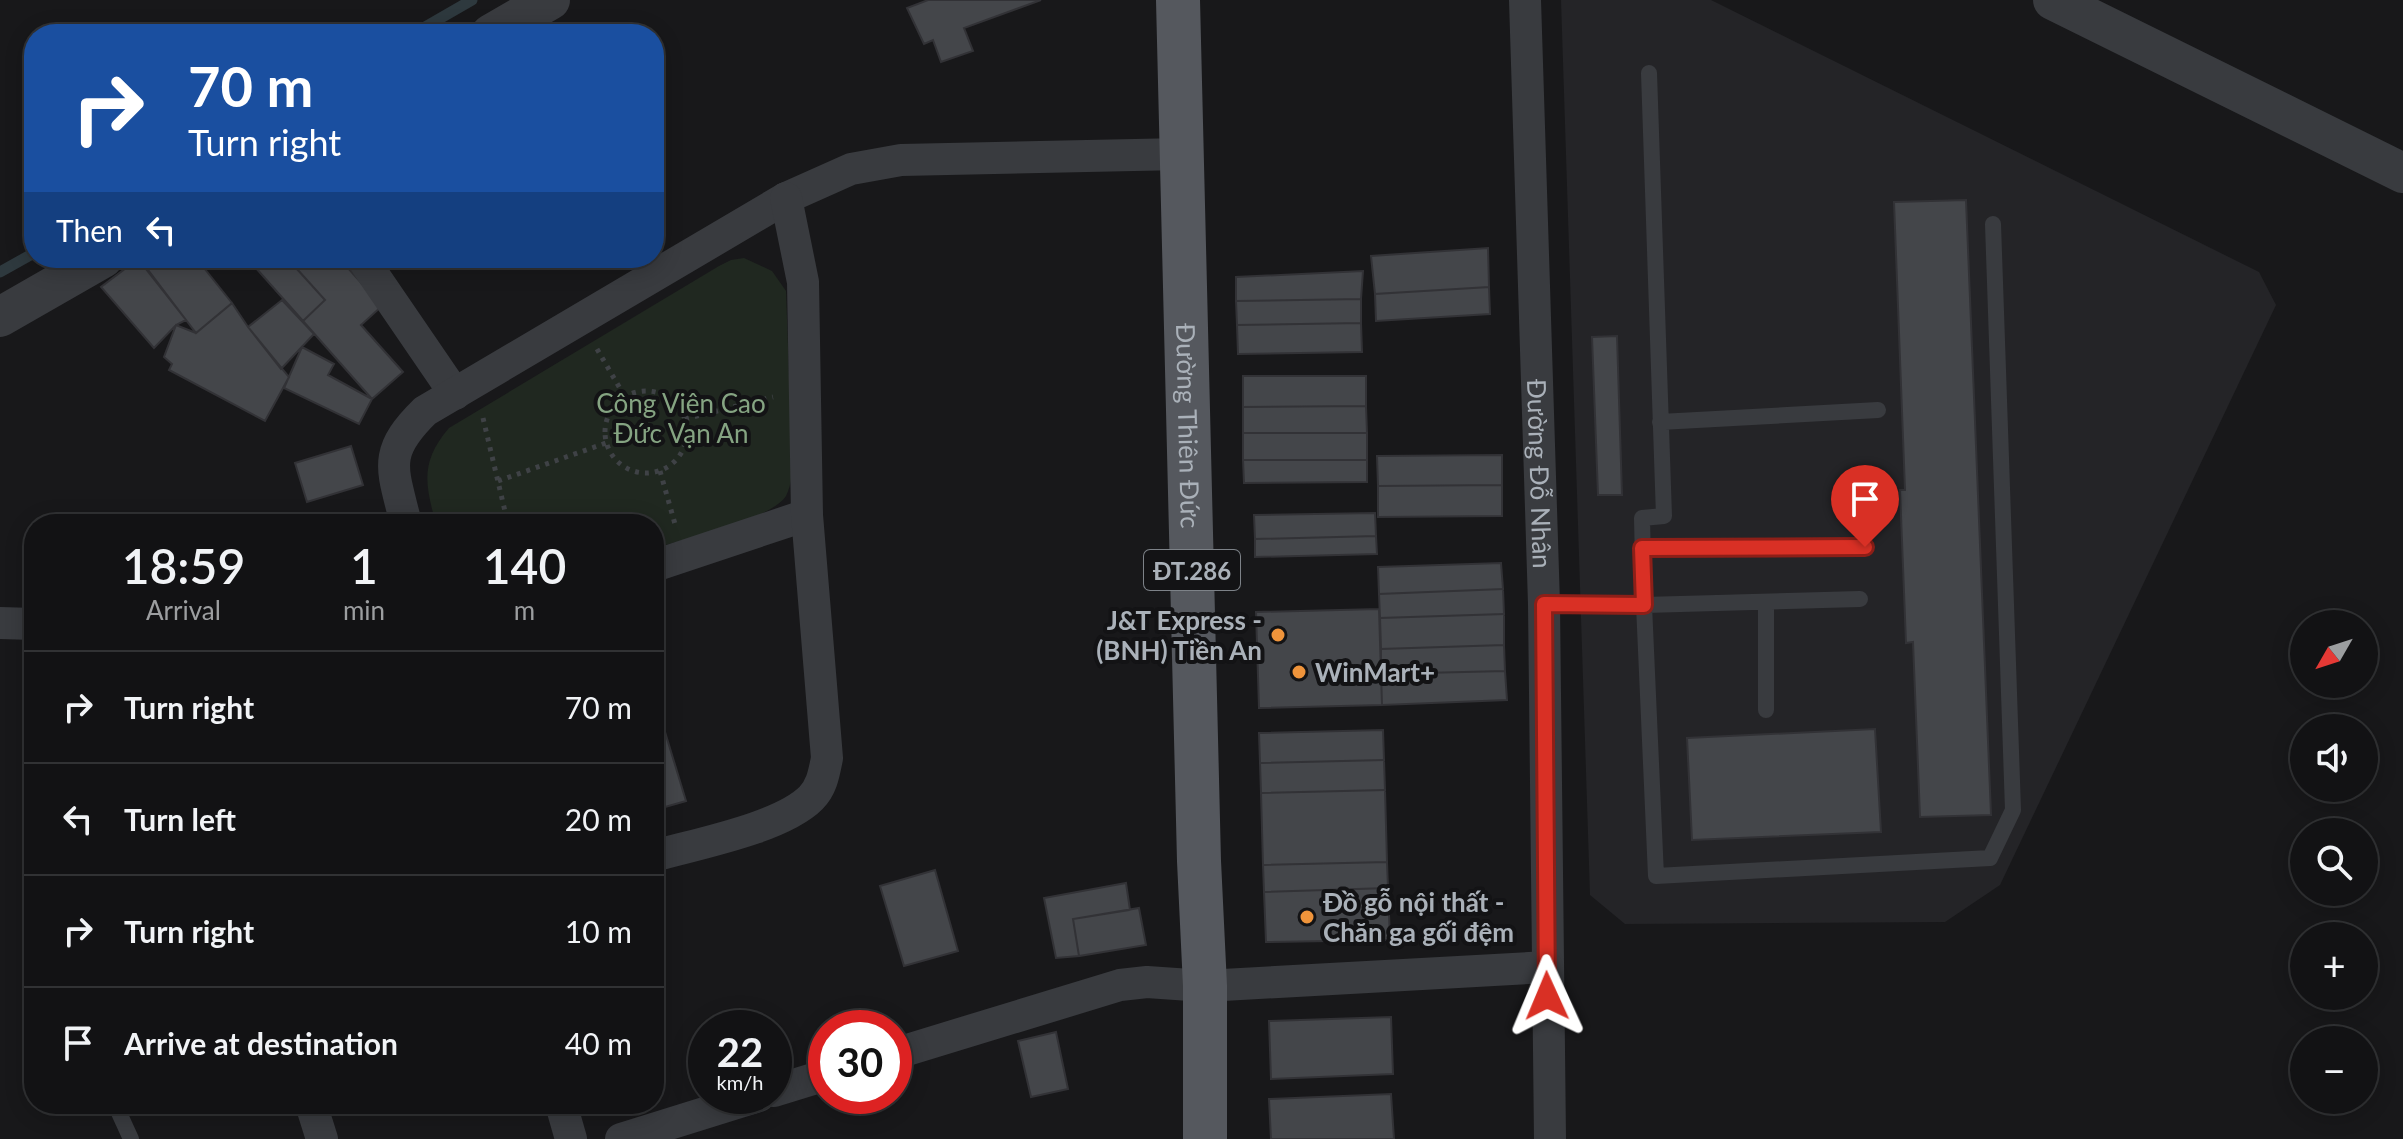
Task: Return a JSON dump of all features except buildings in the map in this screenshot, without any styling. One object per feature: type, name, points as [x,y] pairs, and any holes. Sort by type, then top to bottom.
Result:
[{"type":"main road","name":"Đường Thiên Đức","points":[[1178,0],[1199,861],[1205,986],[1205,1139]]},
{"type":"street","points":[[508,24],[550,0]]},
{"type":"street","name":"Đường Đỗ Nhân","points":[[1525,0],[1544,604],[1550,1139]]},
{"type":"street","points":[[2053,0],[2403,172]]},
{"type":"street","points":[[404,514],[394,455],[403,433],[425,411],[786,198],[851,169],[901,160],[1182,154]]},
{"type":"street","points":[[664,853],[789,815],[812,797],[823,779],[827,758],[807,515],[803,282],[786,198]]},
{"type":"street","points":[[0,317],[86,268]]},
{"type":"street","points":[[369,268],[455,394]]},
{"type":"street","points":[[664,563],[807,515]]},
{"type":"street","points":[[0,623],[24,624]]},
{"type":"street","points":[[912,1049],[1120,985],[1147,982],[1205,986],[1547,967]]},
{"type":"street","points":[[314,1114],[322,1139]]},
{"type":"street","points":[[564,1114],[571,1139]]},
{"type":"street","points":[[621,1139],[701,1114]]},
{"type":"lane","points":[[1649,73],[1664,516],[1642,518],[1642,548],[1656,876],[1990,858],[2013,810],[1993,224]]},
{"type":"lane","points":[[1660,422],[1878,410]]},
{"type":"lane","points":[[1642,548],[1865,547]]},
{"type":"lane","points":[[1544,604],[1644,605],[1860,599]]},
{"type":"lane","points":[[1766,602],[1766,710]]},
{"type":"lane","points":[[120,1114],[131,1139]]},
{"type":"path","points":[[595,345],[625,397]]},
{"type":"path","points":[[643,391],[656,392],[669,398],[685,419],[685,446],[678,459],[660,471],[641,473],[627,470],[616,461],[606,443],[605,423],[610,411],[625,397],[643,391]]},
{"type":"path","points":[[685,419],[785,393]]},
{"type":"path","points":[[482,413],[506,514]]},
{"type":"path","points":[[498,481],[606,443]]},
{"type":"path","points":[[660,471],[678,536]]},
{"type":"shaded area","points":[[1561,0],[1711,0],[2259,272],[2276,305],[2000,885],[1945,922],[1625,924],[1590,895]]},
{"type":"green space","name":"Công Viên Cao Đức Vạn An","points":[[744,258],[772,271],[786,291],[792,469],[786,496],[777,505],[725,528],[664,545],[664,514],[433,514],[429,497],[429,463],[449,428],[731,260]]},
{"type":"waterway","points":[[430,24],[472,0]]},
{"type":"waterway","points":[[0,272],[24,259]]},
{"type":"place","name":"J&T Express - (BNH) Tiền An","points":[[1278,635]]},
{"type":"place","name":"WinMart+","points":[[1299,672]]},
{"type":"place","name":"Đồ gỗ nội thất - Chăn ga gối đệm","points":[[1307,917]]},
{"type":"route","points":[[1547,996],[1544,604],[1644,605],[1642,548],[1865,547]]}]
